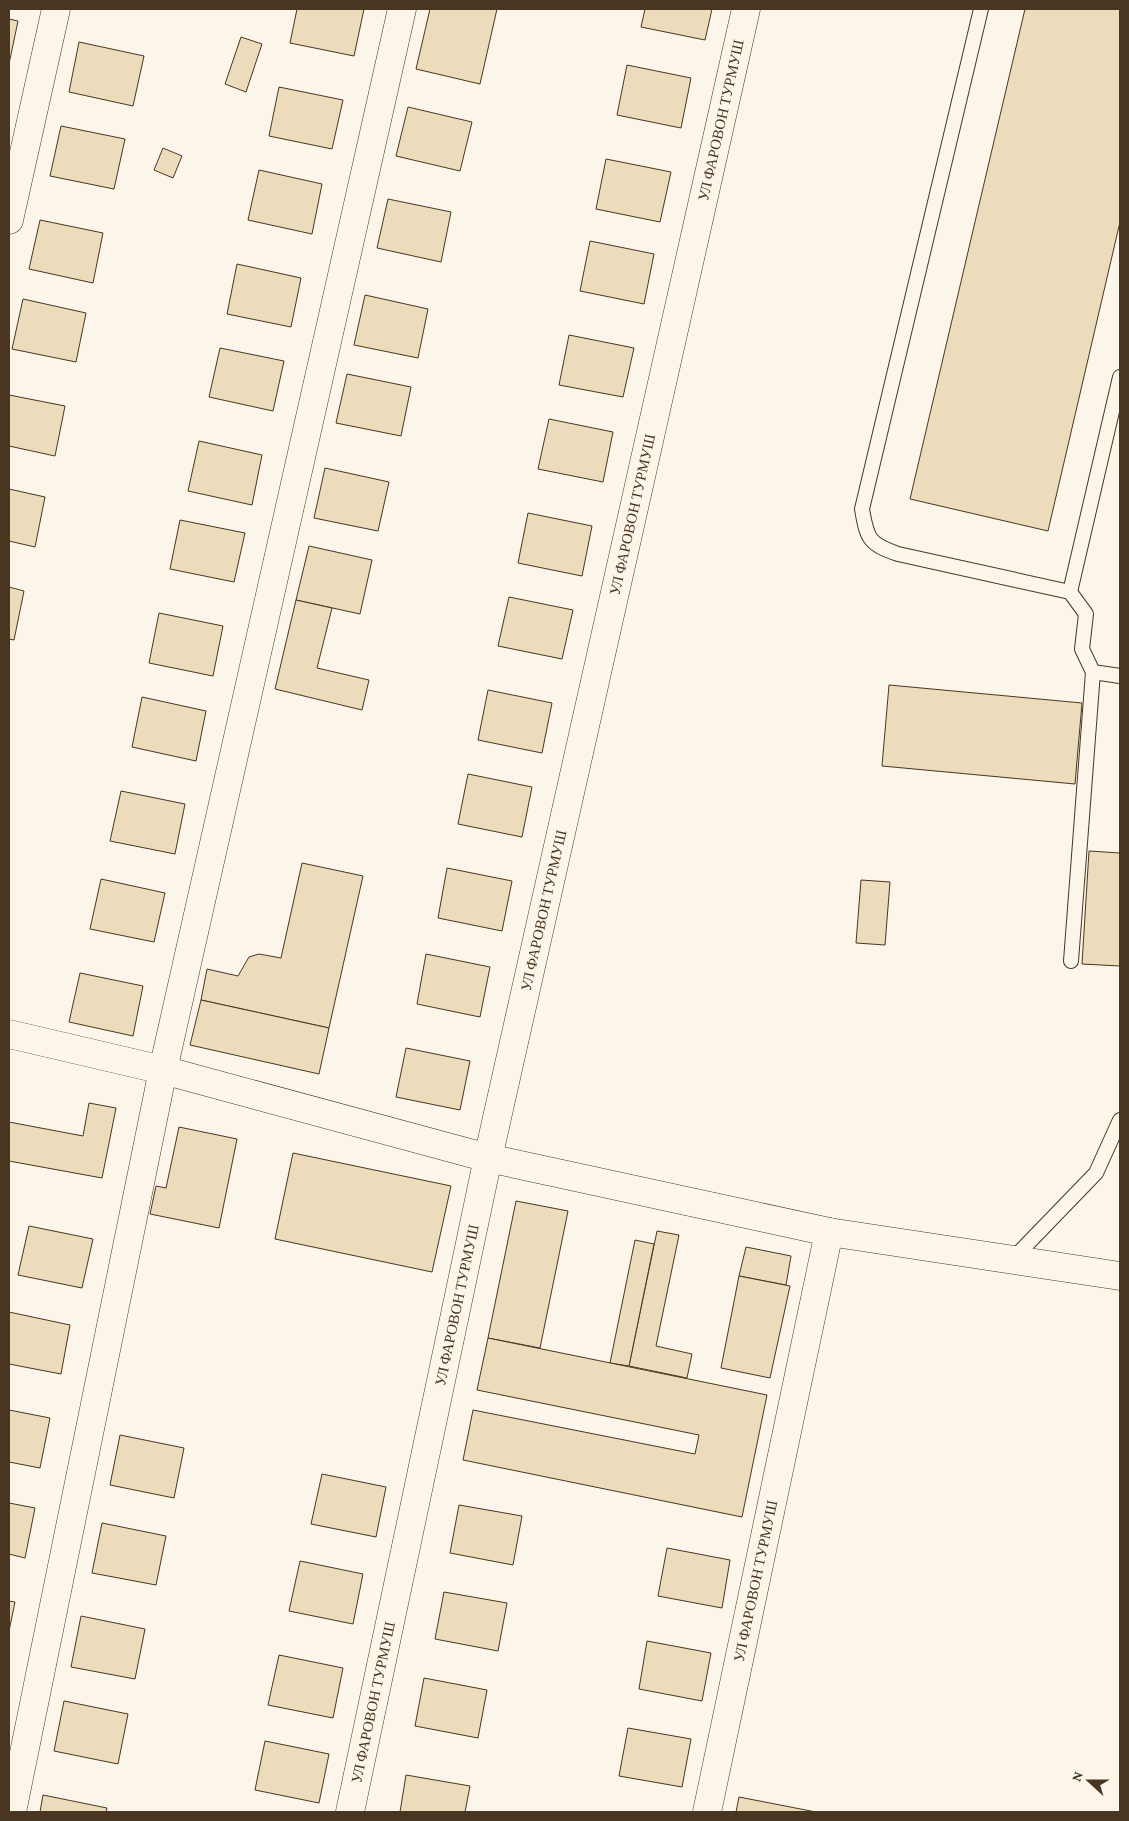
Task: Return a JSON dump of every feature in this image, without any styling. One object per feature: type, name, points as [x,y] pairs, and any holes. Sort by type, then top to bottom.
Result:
[{"type":"street","points":[[9,220],[56,9]]},
{"type":"street","points":[[12,1812],[163,1070],[402,9]]},
{"type":"street","name":"УЛ ФАРОВОН ТУРМУШ","points":[[350,1812],[488,1158],[746,9]]},
{"type":"street","points":[[9,1034],[163,1070],[488,1158],[829,1232],[1120,1276]]},
{"type":"street","name":"УЛ ФАРОВОН ТУРМУШ","points":[[707,1812],[829,1232]]},
{"type":"lane","points":[[981,9],[862,509],[866,533],[878,547],[898,554],[1070,592],[1086,614],[1082,649],[1093,672],[1071,961]]},
{"type":"lane","points":[[1070,592],[1120,377]]},
{"type":"lane","points":[[1093,672],[1120,676]]},
{"type":"lane","points":[[1012,1260],[1096,1174],[1120,1120]]},
{"type":"building","points":[[297,9],[364,9],[354,56],[290,43]]},
{"type":"building","points":[[430,9],[497,9],[480,84],[416,69]]},
{"type":"building","points":[[645,9],[712,9],[705,40],[641,27]]},
{"type":"building","points":[[1025,9],[1120,9],[1120,222],[1048,531],[910,499]]},
{"type":"building","points":[[9,19],[18,21],[9,64]]},
{"type":"building","points":[[241,37],[262,44],[246,92],[225,84]]},
{"type":"building","points":[[79,42],[144,56],[133,106],[69,92]]},
{"type":"building","points":[[627,65],[691,78],[681,128],[617,115]]},
{"type":"building","points":[[279,87],[343,100],[332,149],[269,136]]},
{"type":"building","points":[[408,107],[472,122],[460,171],[396,156]]},
{"type":"building","points":[[61,126],[125,139],[114,189],[50,176]]},
{"type":"building","points":[[163,148],[182,156],[173,178],[154,170]]},
{"type":"building","points":[[606,159],[671,172],[660,222],[596,209]]},
{"type":"building","points":[[259,170],[322,184],[312,234],[248,220]]},
{"type":"building","points":[[388,199],[451,212],[441,262],[377,248]]},
{"type":"building","points":[[40,220],[103,233],[93,283],[29,269]]},
{"type":"building","points":[[590,241],[654,254],[644,304],[580,291]]},
{"type":"building","points":[[237,264],[301,278],[291,327],[227,314]]},
{"type":"building","points":[[365,295],[428,309],[418,358],[354,345]]},
{"type":"building","points":[[23,299],[86,313],[76,362],[12,349]]},
{"type":"building","points":[[569,335],[634,348],[623,397],[559,385]]},
{"type":"building","points":[[220,348],[284,361],[273,411],[209,397]]},
{"type":"building","points":[[347,374],[411,387],[401,436],[336,423]]},
{"type":"building","points":[[9,395],[65,406],[55,456],[9,446]]},
{"type":"building","points":[[549,419],[613,432],[603,482],[538,469]]},
{"type":"building","points":[[199,441],[262,455],[252,505],[188,491]]},
{"type":"building","points":[[325,468],[389,482],[378,531],[314,518]]},
{"type":"building","points":[[9,489],[45,497],[35,547],[9,541]]},
{"type":"building","points":[[528,513],[592,526],[582,576],[518,563]]},
{"type":"building","points":[[180,520],[245,533],[234,582],[170,569]]},
{"type":"building","points":[[309,546],[372,560],[360,614],[296,600]]},
{"type":"building","points":[[9,587],[24,591],[14,640],[9,639]]},
{"type":"building","points":[[509,597],[573,610],[562,659],[498,646]]},
{"type":"building","points":[[296,600],[332,608],[317,668],[369,680],[362,710],[275,689]]},
{"type":"building","points":[[159,613],[223,626],[213,676],[149,663]]},
{"type":"building","points":[[889,685],[1082,703],[1075,784],[882,766]]},
{"type":"building","points":[[488,690],[552,703],[542,753],[478,740]]},
{"type":"building","points":[[142,697],[206,711],[196,761],[132,747]]},
{"type":"building","points":[[468,774],[532,787],[522,837],[458,824]]},
{"type":"building","points":[[121,791],[185,804],[175,854],[110,841]]},
{"type":"building","points":[[1089,851],[1120,853],[1120,966],[1082,964]]},
{"type":"building","points":[[302,863],[363,876],[329,1028],[201,1000],[207,969],[238,976],[249,957],[259,954],[281,958]]},
{"type":"building","points":[[447,868],[512,881],[502,931],[438,918]]},
{"type":"building","points":[[101,879],[165,893],[154,942],[90,929]]},
{"type":"building","points":[[861,880],[890,882],[885,945],[856,943]]},
{"type":"building","points":[[426,954],[490,967],[480,1017],[417,1004]]},
{"type":"building","points":[[80,973],[143,986],[133,1036],[69,1022]]},
{"type":"building","points":[[201,1000],[329,1028],[319,1074],[190,1045]]},
{"type":"building","points":[[406,1048],[470,1061],[460,1110],[396,1097]]},
{"type":"building","points":[[89,1103],[116,1108],[102,1178],[9,1161],[9,1122],[83,1136]]},
{"type":"building","points":[[179,1127],[237,1139],[219,1228],[150,1214],[156,1186],[166,1188]]},
{"type":"building","points":[[293,1153],[451,1186],[432,1272],[275,1239]]},
{"type":"building","points":[[516,1201],[568,1211],[540,1348],[488,1338]]},
{"type":"building","points":[[29,1226],[93,1239],[82,1288],[18,1275]]},
{"type":"building","points":[[657,1231],[679,1235],[656,1346],[692,1354],[687,1378],[629,1366]]},
{"type":"building","points":[[635,1240],[654,1244],[629,1366],[610,1363]]},
{"type":"building","points":[[746,1247],[791,1256],[786,1285],[739,1276]]},
{"type":"building","points":[[739,1276],[790,1286],[770,1378],[721,1368]]},
{"type":"building","points":[[9,1312],[70,1325],[61,1374],[9,1364]]},
{"type":"building","points":[[488,1338],[767,1395],[742,1517],[463,1460],[473,1410],[695,1454],[699,1435],[477,1390]]},
{"type":"building","points":[[9,1410],[50,1418],[40,1468],[9,1462]]},
{"type":"building","points":[[120,1435],[184,1448],[174,1498],[110,1485]]},
{"type":"building","points":[[322,1474],[386,1487],[376,1537],[311,1524]]},
{"type":"building","points":[[9,1503],[35,1508],[25,1558],[9,1554]]},
{"type":"building","points":[[459,1505],[522,1516],[513,1565],[450,1553]]},
{"type":"building","points":[[102,1523],[166,1536],[156,1585],[92,1573]]},
{"type":"building","points":[[667,1548],[730,1560],[722,1608],[658,1596]]},
{"type":"building","points":[[300,1561],[363,1574],[353,1624],[289,1611]]},
{"type":"building","points":[[444,1592],[507,1603],[498,1651],[435,1639]]},
{"type":"building","points":[[9,1601],[15,1602],[9,1631]]},
{"type":"building","points":[[81,1616],[145,1629],[135,1679],[71,1667]]},
{"type":"building","points":[[647,1641],[711,1653],[702,1701],[639,1689]]},
{"type":"building","points":[[279,1655],[343,1668],[333,1718],[268,1705]]},
{"type":"building","points":[[424,1678],[487,1690],[478,1738],[415,1726]]},
{"type":"building","points":[[64,1701],[128,1714],[118,1764],[54,1751]]},
{"type":"building","points":[[628,1728],[691,1739],[682,1787],[619,1776]]},
{"type":"building","points":[[265,1741],[329,1754],[319,1803],[255,1790]]},
{"type":"building","points":[[406,1775],[470,1786],[465,1812],[400,1812]]},
{"type":"building","points":[[43,1795],[107,1808],[106,1812],[40,1812]]},
{"type":"building","points":[[739,1797],[816,1812],[736,1812]]}]
